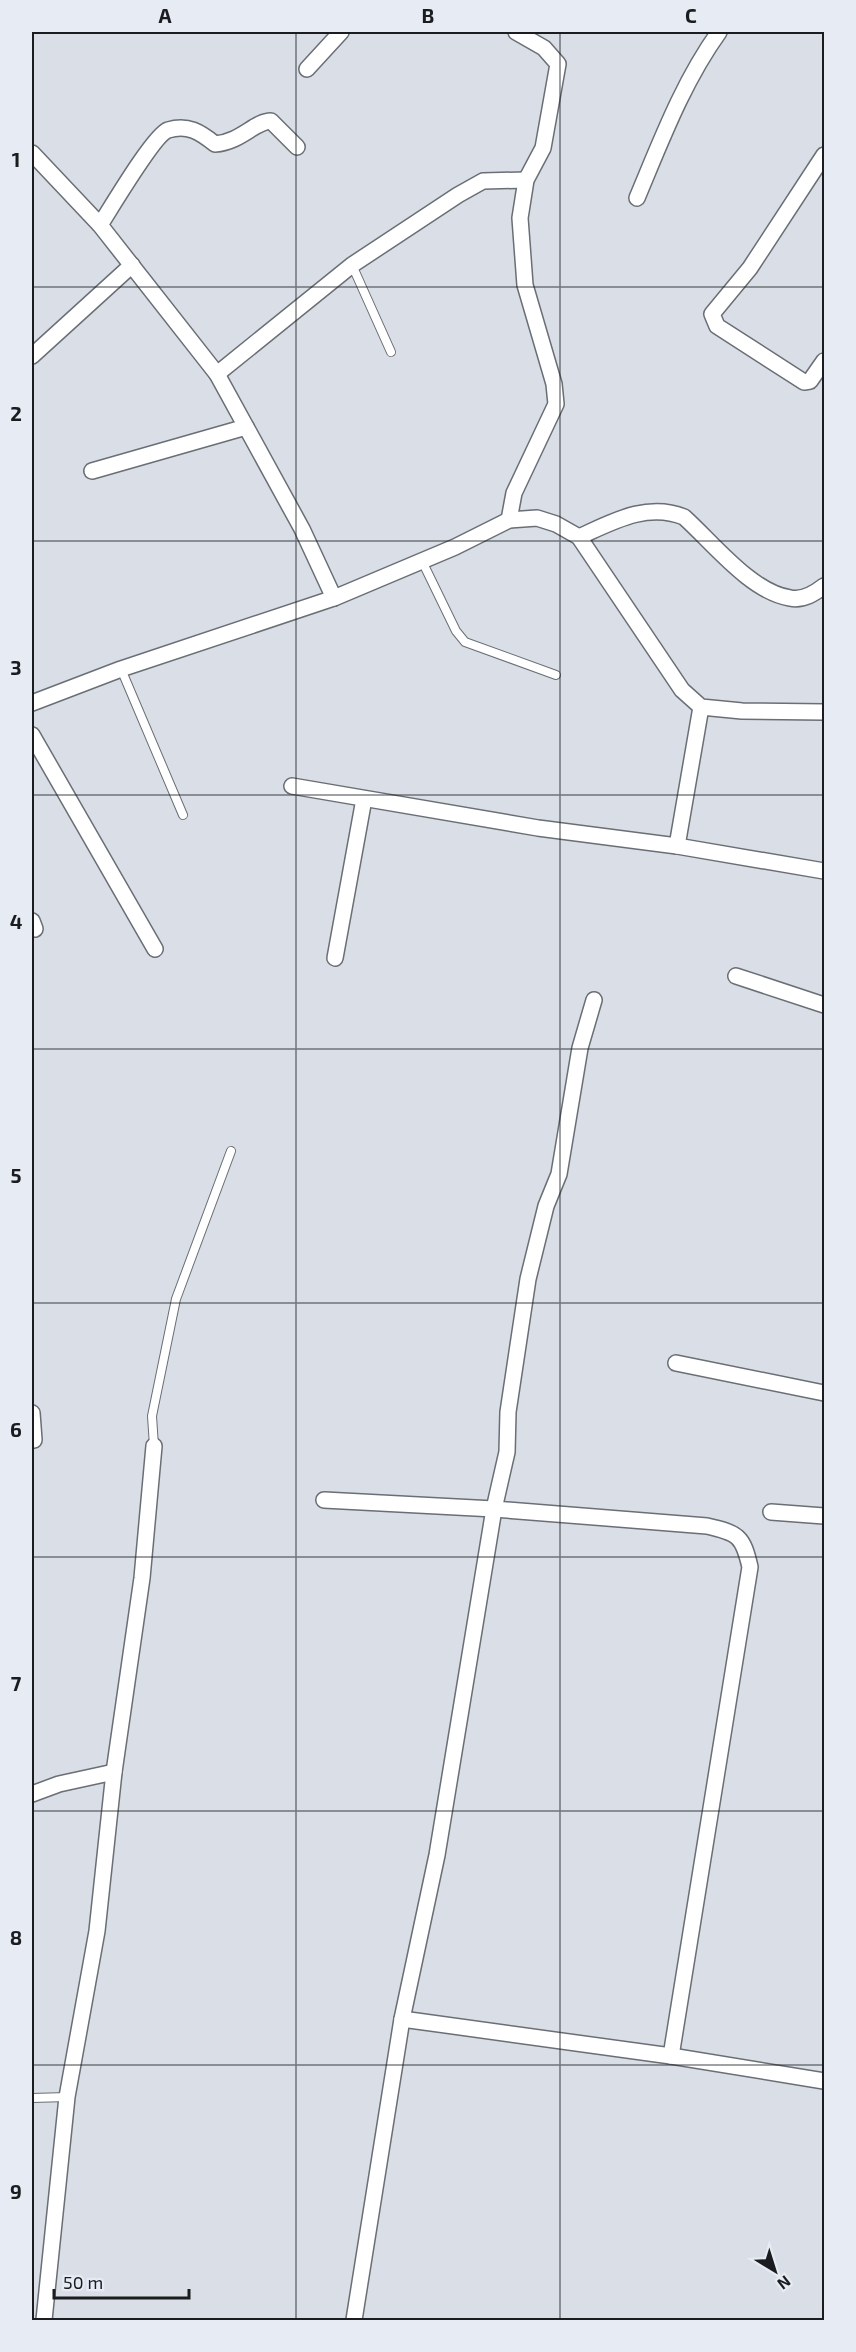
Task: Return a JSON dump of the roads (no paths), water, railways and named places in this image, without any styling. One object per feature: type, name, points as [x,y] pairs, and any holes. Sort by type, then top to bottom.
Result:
[{"type":"street","points":[[307,69],[341,32]]},
{"type":"street","points":[[509,520],[514,493],[556,404],[554,384],[525,285],[519,218],[526,180],[543,147],[554,98],[558,64],[553,55],[544,48],[516,32]]},
{"type":"street","points":[[637,198],[675,109],[705,51],[719,32]]},
{"type":"street","points":[[100,225],[149,150],[166,131],[185,127],[201,132],[215,144],[226,143],[240,138],[264,121],[271,121],[297,147]]},
{"type":"street","points":[[32,153],[100,225],[217,374],[302,529],[334,598]]},
{"type":"street","points":[[825,155],[750,268],[712,314],[717,326],[804,382],[810,381],[825,361]]},
{"type":"street","points":[[217,374],[352,265],[458,195],[483,182],[526,180]]},
{"type":"street","points":[[32,356],[132,265]]},
{"type":"street","points":[[92,471],[246,427]]},
{"type":"street","points":[[579,537],[626,516],[671,512],[684,517],[747,577],[769,589],[790,598],[812,595],[825,586]]},
{"type":"street","points":[[32,703],[121,669],[334,598],[422,561],[509,520],[537,518],[556,524],[579,537],[682,690],[701,707],[754,712],[825,712]]},
{"type":"street","points":[[677,846],[701,707]]},
{"type":"street","points":[[32,735],[155,949]]},
{"type":"street","points":[[292,786],[538,828],[677,846],[825,871]]},
{"type":"street","points":[[335,958],[364,799]]},
{"type":"street","points":[[736,976],[825,1005]]},
{"type":"street","points":[[354,2320],[402,2019],[437,1855],[494,1509],[507,1452],[508,1412],[528,1279],[546,1206],[559,1174],[574,1095],[580,1048],[594,1000]]},
{"type":"street","points":[[676,1363],[825,1393]]},
{"type":"street","points":[[32,1413],[34,1440]]},
{"type":"street","points":[[44,2320],[67,2097],[97,1931],[114,1772],[142,1578],[154,1446]]},
{"type":"street","points":[[324,1500],[494,1509],[707,1526],[732,1531],[745,1544],[750,1567],[670,2056]]},
{"type":"street","points":[[771,1512],[825,1516]]},
{"type":"street","points":[[32,1794],[59,1784],[114,1772]]},
{"type":"street","points":[[402,2019],[670,2056],[825,2081]]},
{"type":"lane","points":[[352,265],[391,352]]},
{"type":"lane","points":[[422,561],[456,631],[465,642],[556,675]]},
{"type":"lane","points":[[121,669],[183,815]]},
{"type":"lane","points":[[154,1446],[152,1416],[176,1299],[231,1151]]},
{"type":"lane","points":[[32,2098],[67,2097]]}]
